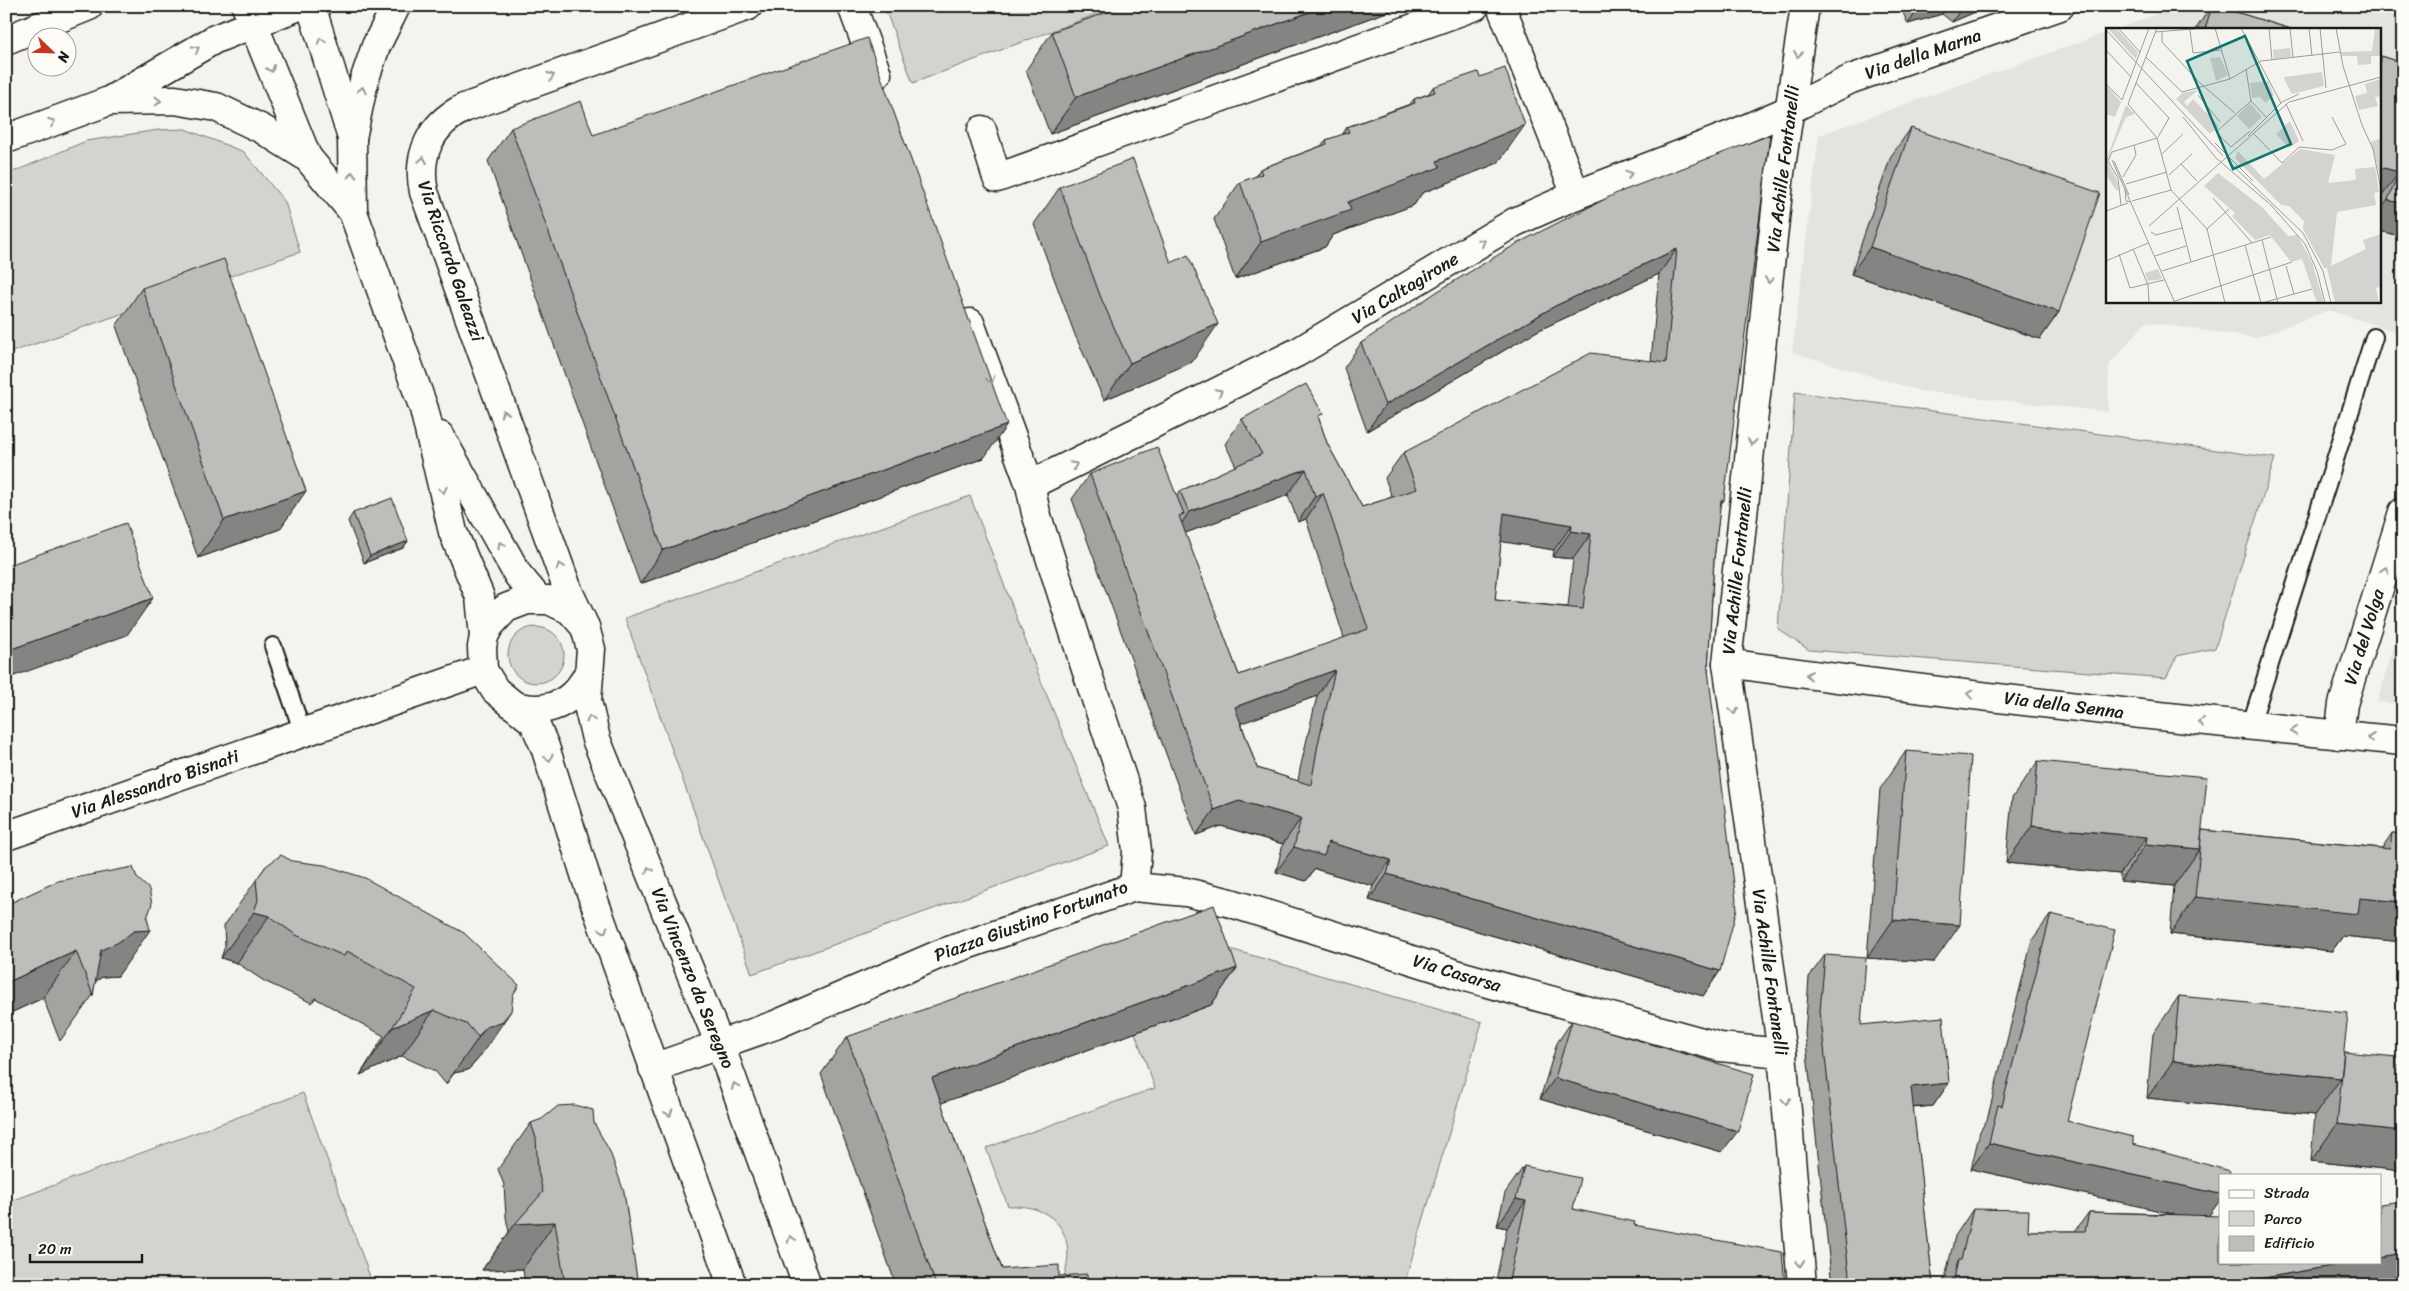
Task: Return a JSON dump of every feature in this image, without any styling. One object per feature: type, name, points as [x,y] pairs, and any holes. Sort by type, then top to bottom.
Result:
[{"type":"main road","points":[[6,40],[89,6]]},
{"type":"main road","points":[[6,139],[109,101],[215,39],[250,15],[299,6]]},
{"type":"main road","points":[[311,6],[352,138]]},
{"type":"main road","points":[[396,6],[376,46],[364,81],[352,138],[353,212],[424,409],[453,532],[480,597],[484,636],[482,647],[484,670],[495,690],[534,722],[545,747],[588,884],[732,1285]]},
{"type":"main road","name":"Via Riccardo Galeazzi","points":[[585,627],[569,593],[424,192],[421,170],[422,159],[425,148],[436,128],[444,120],[464,108],[720,11],[748,6]]},
{"type":"main road","points":[[852,6],[887,99]]},
{"type":"main road","points":[[982,130],[997,178],[1475,6]]},
{"type":"main road","points":[[1500,6],[1576,195]]},
{"type":"main road","name":"Via Achille Fontanelli","points":[[1802,1285],[1782,1052],[1727,663],[1780,173],[1805,6]]},
{"type":"main road","name":"Via della Marna","points":[[1789,110],[1851,79],[2060,6]]},
{"type":"main road","points":[[250,15],[307,156],[353,212]]},
{"type":"main road","points":[[109,101],[175,100],[216,107],[262,129],[307,156]]},
{"type":"main road","name":"Via Caltagirone","points":[[1030,485],[1298,352],[1515,222],[1576,195],[1789,110]]},
{"type":"main road","points":[[962,303],[1030,485]]},
{"type":"main road","points":[[424,409],[518,575],[538,599]]},
{"type":"main road","name":"Piazza Giustino Fortunato","points":[[653,1068],[775,1025],[940,954],[1134,887],[1137,851],[1132,808],[1070,621],[1030,485]]},
{"type":"main road","name":"Via del Volga","points":[[2339,735],[2343,704],[2403,512]]},
{"type":"main road","points":[[484,636],[493,620],[506,608],[527,600],[538,599],[549,600],[570,610],[585,627]]},
{"type":"main road","name":"Via Vincenzo da Seregno","points":[[585,627],[591,649],[586,701],[596,739],[720,1045],[808,1285]]},
{"type":"main road","name":"Via della Senna","points":[[1727,663],[1833,678],[2250,727],[2403,742]]},
{"type":"main road","name":"Via Alessandro Bisnati","points":[[6,836],[484,670]]},
{"type":"main road","name":"Via Vincenzo da Seregno","points":[[513,705],[536,709],[559,705],[577,692],[589,672]]},
{"type":"main road","name":"Via Casarsa","points":[[1134,887],[1186,892],[1231,903],[1466,977],[1720,1047],[1782,1052]]},
{"type":"lane","points":[[2250,727],[2374,337]]},
{"type":"lane","points":[[273,646],[303,733]]},
{"type":"shaded area","points":[[2180,6],[2403,6],[2403,334],[2329,310],[2255,338],[2146,322],[2109,365],[2108,412],[1920,391],[1792,352],[1819,135],[2106,33],[2106,302],[2382,302],[2382,28],[2120,28]]},
{"type":"shaded area","points":[[2403,616],[2403,704],[2377,702]]},
{"type":"green space","points":[[884,6],[1118,6],[913,83]]},
{"type":"green space","points":[[185,129],[244,152],[285,202],[300,252],[6,354],[6,175],[86,141],[158,130]]},
{"type":"green space","points":[[1795,392],[2275,458],[2215,648],[2177,656],[2166,678],[1809,650],[1778,629]]},
{"type":"green space","points":[[970,496],[1041,681],[1109,846],[752,974],[625,618]]},
{"type":"green space","points":[[531,627],[541,627],[556,635],[562,644],[564,655],[562,666],[556,675],[541,683],[531,683],[520,678],[513,671],[508,660],[508,650],[513,639],[520,632]]},
{"type":"green space","points":[[1230,949],[1482,1022],[1404,1285],[1061,1285],[1068,1253],[1066,1239],[1060,1228],[1052,1218],[1040,1211],[1025,1207],[1008,1206],[986,1148],[1155,1088],[1135,1033],[1211,1005]]},
{"type":"green space","points":[[303,1093],[373,1285],[6,1285],[6,1203]]},
{"type":"building","points":[[1124,6],[1326,6],[1076,97],[1052,32]]},
{"type":"building","points":[[2212,6],[2216,6],[2288,28],[2205,28]]},
{"type":"building","points":[[867,38],[1007,425],[663,550],[511,128],[581,101],[593,135]]},
{"type":"building","points":[[2382,57],[2403,63],[2403,204],[2388,200],[2399,172],[2382,168]]},
{"type":"building","points":[[1505,68],[1525,125],[1437,161],[1440,167],[1348,202],[1351,210],[1261,242],[1240,182],[1262,174],[1260,169],[1327,144],[1326,140],[1349,132],[1347,127],[1415,103],[1414,99],[1435,92],[1433,87],[1478,72],[1480,77]]},
{"type":"building","points":[[1911,128],[2100,193],[2059,312],[1870,247]]},
{"type":"building","points":[[1770,135],[1724,500],[1721,500],[1714,559],[1708,670],[1737,909],[1720,971],[1387,874],[1391,860],[1328,842],[1324,856],[1294,847],[1301,818],[1239,801],[1214,810],[1090,474],[1157,447],[1184,514],[1179,516],[1239,675],[1368,629],[1323,493],[1315,496],[1306,469],[1189,512],[1180,491],[1262,454],[1242,419],[1306,384],[1323,414],[1318,416],[1327,443],[1362,507],[1417,489],[1403,453],[1591,353],[1666,363],[1677,249],[1555,306],[1385,405],[1361,343],[1438,291],[1518,243],[1617,193]],"holes":[[[1504,513],[1572,525],[1571,531],[1591,534],[1583,609],[1495,600]],[[1335,670],[1318,744],[1311,785],[1257,768],[1235,707]]]},
{"type":"building","points":[[1133,159],[1171,263],[1188,255],[1218,324],[1130,363],[1101,298],[1060,187]]},
{"type":"building","points":[[224,259],[306,491],[224,520],[142,288]]},
{"type":"building","points":[[392,498],[408,541],[370,556],[353,513]]},
{"type":"building","points":[[126,523],[153,598],[6,651],[6,566]]},
{"type":"building","points":[[1906,751],[1971,756],[1960,925],[1893,920]]},
{"type":"building","points":[[2038,761],[2207,777],[2200,849],[2146,844],[2147,837],[2032,826]]},
{"type":"building","points":[[2202,830],[2390,849],[2392,833],[2403,834],[2403,902],[2360,898],[2358,914],[2195,897]]},
{"type":"building","points":[[281,855],[292,861],[324,865],[365,878],[464,933],[519,985],[513,995],[511,1011],[501,1023],[486,1027],[478,1037],[468,1025],[434,1010],[392,1028],[416,989],[347,951],[344,956],[296,935],[269,916],[254,912],[258,900],[256,880],[266,866]]},
{"type":"building","points":[[133,867],[137,878],[149,889],[152,904],[147,918],[150,930],[134,931],[117,943],[101,950],[93,995],[76,951],[6,983],[6,905],[58,881]]},
{"type":"building","points":[[1214,905],[1237,968],[932,1078],[1002,1269],[1059,1265],[1059,1276],[1087,1274],[1088,1285],[936,1285],[847,1037]]},
{"type":"building","points":[[2051,914],[2115,930],[2067,1121],[2133,1137],[2133,1144],[2230,1171],[2229,1174],[2219,1174],[2219,1194],[1989,1143],[1998,1105],[2002,1106]]},
{"type":"building","points":[[1825,955],[1866,958],[1861,1025],[1943,1017],[1949,1083],[1911,1087],[1933,1285],[1850,1284],[1820,1011]]},
{"type":"building","points":[[2179,996],[2348,1013],[2341,1078],[2173,1061]]},
{"type":"building","points":[[1572,1021],[1754,1074],[1738,1131],[1555,1078]]},
{"type":"building","points":[[2344,1052],[2397,1057],[2397,1065],[2403,1066],[2403,1131],[2337,1124]]},
{"type":"building","points":[[574,1105],[593,1110],[594,1123],[610,1152],[624,1192],[638,1285],[565,1285],[555,1222],[515,1224],[543,1192],[538,1171],[536,1138],[531,1123],[542,1119],[558,1106]]},
{"type":"building","points":[[1524,1166],[1580,1178],[1573,1209],[1635,1222],[1634,1225],[1782,1252],[1785,1285],[1508,1285],[1526,1201],[1516,1199]]},
{"type":"building","points":[[2402,1201],[2403,1253],[2382,1257],[2382,1204]]},
{"type":"building","points":[[1973,1209],[2029,1210],[2028,1231],[2085,1231],[2089,1212],[2219,1216],[2219,1264],[2342,1264],[2225,1285],[1953,1285],[1958,1260],[1961,1260]]},
{"type":"building","points":[[1446,1277],[1480,1285],[1445,1285]]}]
